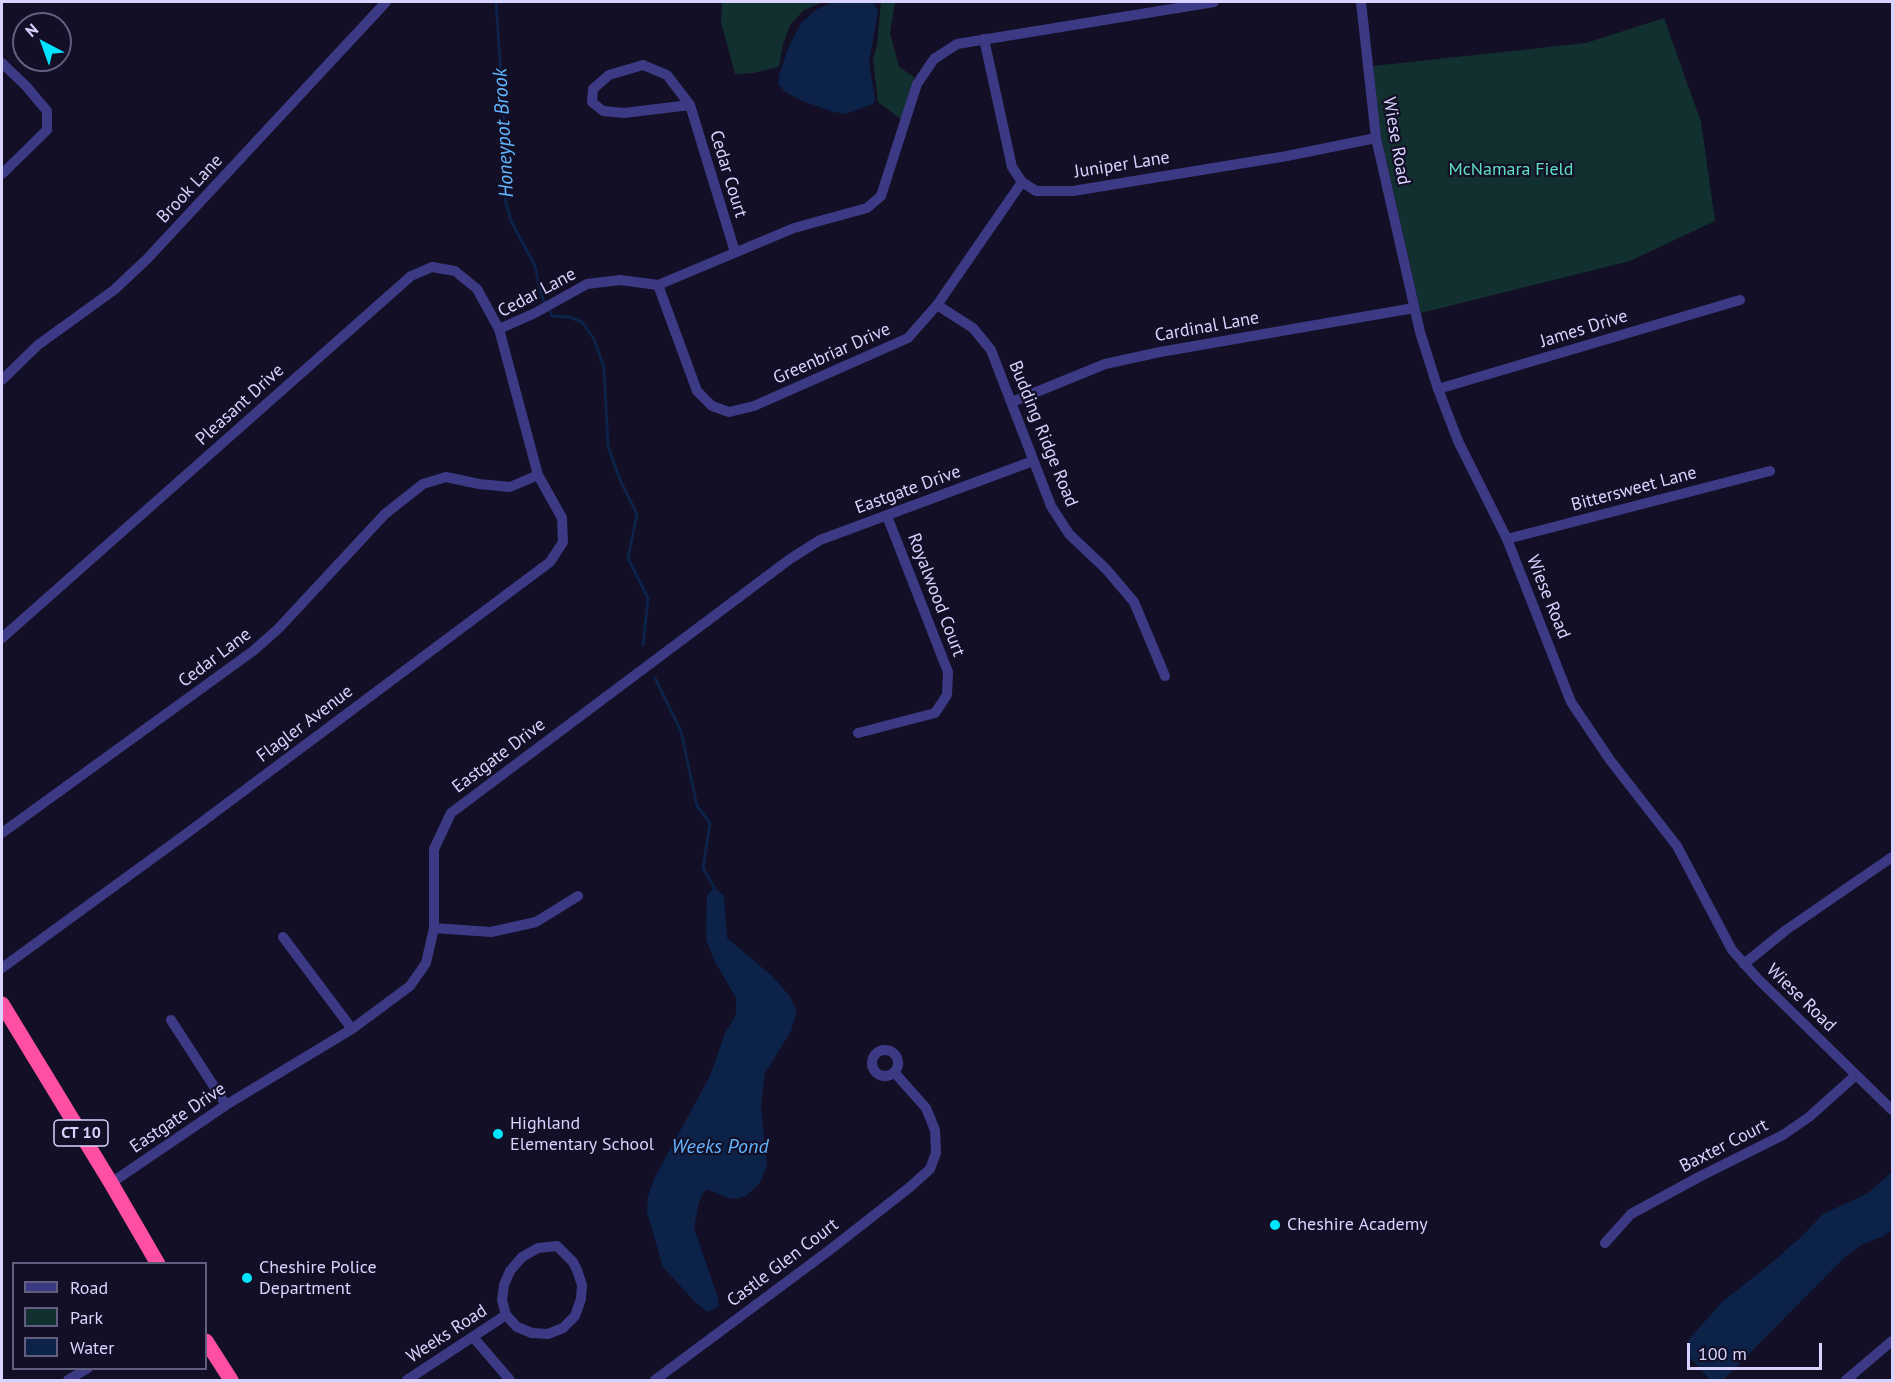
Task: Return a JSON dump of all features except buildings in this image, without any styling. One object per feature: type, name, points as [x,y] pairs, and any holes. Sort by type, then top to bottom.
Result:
[{"type":"highway","name":"CT 10","points":[[2,1004],[157,1262]]},
{"type":"highway","points":[[207,1343],[231,1380]]},
{"type":"street","name":"Brook Lane","points":[[2,380],[38,345],[114,290],[147,259],[386,2]]},
{"type":"street","points":[[658,285],[794,228],[867,208],[881,196],[917,84],[934,59],[957,44],[1214,2]]},
{"type":"street","name":"Wiese Road","points":[[1361,2],[1376,138],[1414,308],[1438,389],[1458,441],[1507,539],[1571,702],[1610,760],[1677,846],[1732,950],[1893,1110]]},
{"type":"street","points":[[984,39],[1012,167],[1022,182]]},
{"type":"street","points":[[2,63],[47,111],[47,130],[2,174]]},
{"type":"street","name":"Cedar Court","points":[[690,105],[624,113],[603,111],[592,102],[593,89],[609,75],[643,65],[667,75],[690,105],[735,252]]},
{"type":"street","name":"Juniper Lane","points":[[1022,182],[1036,190],[1073,191],[1287,156],[1376,138]]},
{"type":"street","name":"Greenbriar Drive","points":[[658,285],[697,391],[712,406],[729,412],[754,406],[908,338],[937,305],[1022,182]]},
{"type":"street","name":"Pleasant Drive","points":[[2,638],[411,276],[432,267],[455,271],[477,289],[499,329]]},
{"type":"street","name":"Cedar Lane","points":[[2,833],[253,651],[278,629],[385,514],[423,484],[446,477],[479,484],[510,487],[538,475],[499,329],[535,313],[587,284],[620,280],[658,285]]},
{"type":"street","name":"James Drive","points":[[1438,389],[1740,300]]},
{"type":"street","name":"Budding Ridge Road","points":[[937,305],[973,328],[991,350],[1051,506],[1069,534],[1106,569],[1134,602],[1165,676]]},
{"type":"street","name":"Cardinal Lane","points":[[1012,402],[1105,364],[1160,352],[1414,308]]},
{"type":"street","name":"Eastgate Drive","points":[[111,1183],[226,1106],[352,1029],[410,986],[426,963],[434,928],[434,849],[451,813],[790,559],[820,540],[1033,461]]},
{"type":"street","name":"Bittersweet Lane","points":[[1507,539],[1770,471]]},
{"type":"street","name":"Flagler Avenue","points":[[2,968],[186,834],[550,562],[563,542],[562,518],[538,475]]},
{"type":"street","name":"Royalwood Court","points":[[858,733],[935,713],[947,696],[948,672],[887,516]]},
{"type":"street","points":[[1744,964],[1786,930],[1893,857]]},
{"type":"street","points":[[434,928],[491,932],[502,930],[536,922],[578,896]]},
{"type":"street","points":[[283,937],[352,1029]]},
{"type":"street","points":[[171,1020],[226,1106]]},
{"type":"street","name":"Castle Glen Court","points":[[655,1380],[831,1249],[930,1169],[936,1153],[935,1130],[926,1108],[894,1072]]},
{"type":"street","name":"Baxter Court","points":[[1605,1243],[1631,1214],[1783,1135],[1809,1117],[1856,1075]]},
{"type":"street","name":"Weeks Road","points":[[557,1246],[573,1262],[582,1285],[581,1299],[575,1316],[563,1328],[548,1334],[532,1333],[518,1327],[506,1315],[502,1300],[510,1271],[522,1257],[538,1248],[557,1246]]},
{"type":"street","name":"Weeks Road","points":[[407,1380],[506,1315]]},
{"type":"street","points":[[473,1337],[510,1380]]},
{"type":"street","points":[[1846,1380],[1893,1341]]},
{"type":"street","points":[[68,1380],[85,1370]]},
{"type":"green space","points":[[722,2],[824,2],[804,10],[790,25],[783,44],[779,67],[753,73],[735,74],[721,22]]},
{"type":"green space","points":[[881,2],[895,2],[890,33],[899,67],[914,77],[901,119],[878,102],[873,60],[877,45]]},
{"type":"green space","name":"McNamara Field","points":[[1664,18],[1701,122],[1715,221],[1630,261],[1421,313],[1380,133],[1373,66],[1586,43]]},
{"type":"water","points":[[834,2],[874,2],[878,12],[869,62],[875,99],[873,104],[846,114],[833,112],[800,100],[784,91],[778,84],[789,46],[801,23],[817,9]]},
{"type":"water","name":"Weeks Pond","points":[[714,887],[724,896],[727,938],[771,975],[789,995],[797,1011],[791,1031],[765,1073],[761,1106],[767,1165],[760,1183],[746,1196],[735,1199],[708,1189],[702,1194],[698,1207],[694,1228],[719,1306],[708,1312],[695,1302],[663,1267],[647,1212],[648,1196],[655,1177],[710,1076],[725,1033],[736,1015],[736,998],[714,960],[706,939],[707,896]]},
{"type":"water","points":[[1892,1172],[1891,1230],[1884,1236],[1863,1244],[1845,1257],[1723,1380],[1710,1380],[1687,1354],[1689,1339],[1723,1301],[1769,1265],[1823,1214],[1868,1193]]},
{"type":"waterway","name":"Honeypot Brook","points":[[496,2],[508,154],[504,178],[506,203],[511,221],[535,266],[545,303]]},
{"type":"waterway","name":"Honeypot Brook","points":[[549,309],[552,316],[569,317],[582,322],[594,339],[604,368],[608,446],[620,480],[637,514],[628,558],[648,598],[643,645]]},
{"type":"waterway","name":"Honeypot Brook","points":[[655,678],[681,731],[697,806],[710,823],[703,868],[714,887]]},
{"type":"place","name":"Highland Elementary School","points":[[498,1134]]},
{"type":"place","name":"Cheshire Academy","points":[[1275,1225]]},
{"type":"place","name":"Cheshire Police Department","points":[[247,1278]]}]
